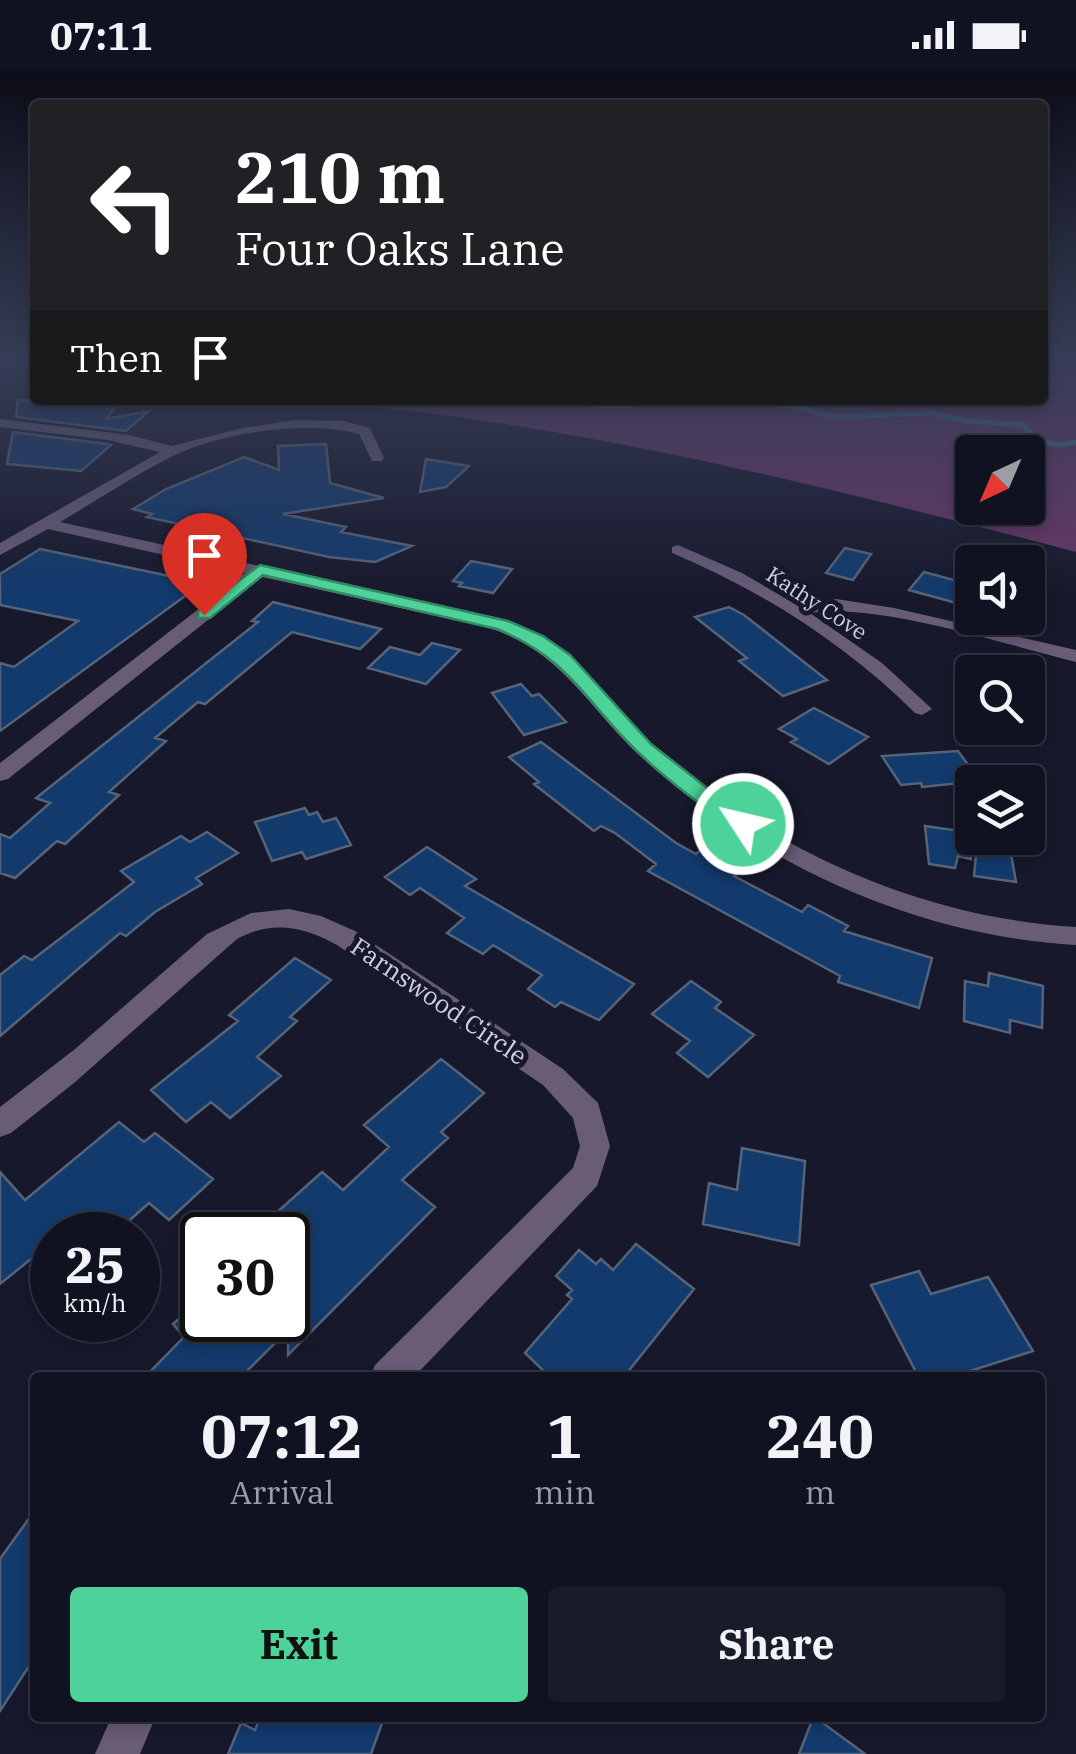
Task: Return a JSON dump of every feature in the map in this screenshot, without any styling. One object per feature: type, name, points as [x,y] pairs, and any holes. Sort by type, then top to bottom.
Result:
[{"type":"street","points":[[142,440],[172,451]]},
{"type":"street","points":[[0,550],[172,451],[215,440]]},
{"type":"street","points":[[369,440],[377,458]]},
{"type":"street","points":[[43,524],[502,625],[537,640],[564,658],[644,748],[743,824],[840,876],[914,906],[995,931],[1076,936]]},
{"type":"street","name":"Kathy Cove","points":[[678,550],[706,559],[789,610],[900,683],[922,708]]},
{"type":"street","points":[[0,774],[260,570]]},
{"type":"street","points":[[789,610],[836,604],[894,613],[1076,656]]},
{"type":"street","name":"Farnswood Circle","points":[[0,1124],[72,1068],[220,939],[248,922],[277,918],[318,922],[346,938],[553,1078],[587,1112],[595,1146],[586,1176],[394,1372]]},
{"type":"street","points":[[117,1754],[131,1722]]},
{"type":"shaded area","points":[[595,440],[955,440],[955,521],[787,479]]},
{"type":"shaded area","points":[[1045,440],[1076,440],[1076,552],[970,525],[1045,525]]},
{"type":"building","points":[[12,440],[70,440],[111,445],[81,471],[7,464]]},
{"type":"building","points":[[326,444],[330,483],[384,498],[283,514],[346,527],[341,532],[412,546],[375,562],[329,557],[147,517],[152,514],[133,509],[166,489],[244,457],[279,470],[278,446]]},
{"type":"building","points":[[426,459],[469,466],[446,487],[420,492]]},
{"type":"building","points":[[845,548],[871,554],[853,580],[826,573]]},
{"type":"building","points":[[40,549],[203,583],[0,731],[0,663],[14,667],[78,621],[0,605],[0,574]]},
{"type":"building","points":[[471,561],[512,569],[493,593],[459,586],[462,583],[453,581]]},
{"type":"building","points":[[924,572],[955,580],[955,603],[909,590]]},
{"type":"building","points":[[273,602],[381,629],[360,649],[292,632],[205,704],[198,702],[155,738],[166,741],[109,792],[119,795],[65,844],[57,841],[15,878],[0,873],[0,834],[10,838],[50,803],[36,798],[258,622],[252,621]]},
{"type":"building","points":[[729,607],[827,680],[783,696],[739,661],[747,658],[695,617]]},
{"type":"building","points":[[432,643],[460,650],[426,684],[368,668],[390,647],[420,655]]},
{"type":"building","points":[[521,684],[532,696],[539,694],[566,722],[524,735],[492,693]]},
{"type":"building","points":[[814,708],[868,737],[829,764],[791,742],[797,739],[779,729]]},
{"type":"building","points":[[541,742],[676,843],[696,854],[703,848],[741,870],[734,876],[802,912],[808,905],[848,926],[844,931],[932,958],[919,1008],[838,982],[840,976],[648,871],[656,864],[615,833],[601,826],[594,831],[534,784],[539,782],[509,757]]},
{"type":"building","points":[[958,751],[968,765],[955,765],[955,784],[901,785],[882,756]]},
{"type":"building","points":[[305,808],[309,815],[317,812],[323,822],[336,818],[351,845],[306,859],[302,852],[272,861],[255,822]]},
{"type":"building","points":[[925,826],[955,830],[955,855],[970,855],[971,859],[958,856],[955,868],[929,864]]},
{"type":"building","points":[[207,832],[238,853],[196,878],[202,884],[155,912],[126,936],[120,933],[0,1036],[0,975],[24,956],[32,960],[134,882],[121,871],[181,836],[190,842]]},
{"type":"building","points":[[427,847],[476,879],[465,886],[634,984],[599,1020],[561,1002],[555,1007],[528,989],[542,975],[493,945],[483,954],[447,933],[464,918],[420,888],[410,895],[385,877]]},
{"type":"building","points":[[976,855],[1011,855],[1016,882],[974,876]]},
{"type":"building","points":[[295,958],[331,980],[290,1017],[297,1021],[257,1057],[281,1076],[230,1118],[211,1102],[186,1122],[151,1090],[238,1021],[229,1015]]},
{"type":"building","points":[[989,973],[1043,986],[1042,1028],[1010,1020],[1010,1033],[964,1021],[965,981],[988,986]]},
{"type":"building","points":[[691,981],[721,1002],[715,1008],[754,1035],[708,1077],[677,1053],[690,1041],[652,1014]]},
{"type":"building","points":[[441,1059],[484,1093],[441,1132],[448,1138],[402,1180],[435,1207],[310,1333],[310,1212],[277,1212],[322,1172],[343,1190],[389,1147],[364,1125]]},
{"type":"building","points":[[119,1122],[144,1142],[155,1133],[213,1179],[169,1220],[149,1203],[139,1212],[30,1212],[30,1260],[0,1284],[0,1172],[25,1200]]},
{"type":"building","points":[[742,1148],[805,1161],[799,1245],[703,1224],[709,1183],[737,1190]]},
{"type":"building","points":[[636,1244],[694,1289],[628,1372],[545,1372],[525,1353],[572,1299],[567,1295],[572,1290],[556,1276],[579,1250],[596,1264],[601,1259],[613,1270]]},
{"type":"building","points":[[919,1271],[931,1294],[988,1277],[1033,1351],[970,1372],[916,1372],[871,1285]]},
{"type":"building","points":[[180,1341],[276,1342],[246,1372],[150,1372]]},
{"type":"building","points":[[288,1342],[301,1342],[288,1355]]},
{"type":"building","points":[[30,1517],[30,1665],[0,1711],[0,1559]]},
{"type":"building","points":[[258,1722],[383,1722],[371,1754],[228,1754],[241,1723],[255,1730]]},
{"type":"building","points":[[811,1722],[821,1722],[865,1754],[799,1754]]},
{"type":"waterway","points":[[1038,440],[1058,445],[1076,442]]},
{"type":"route","points":[[204,615],[260,570],[502,625],[537,640],[564,658],[644,748],[743,824]]}]
